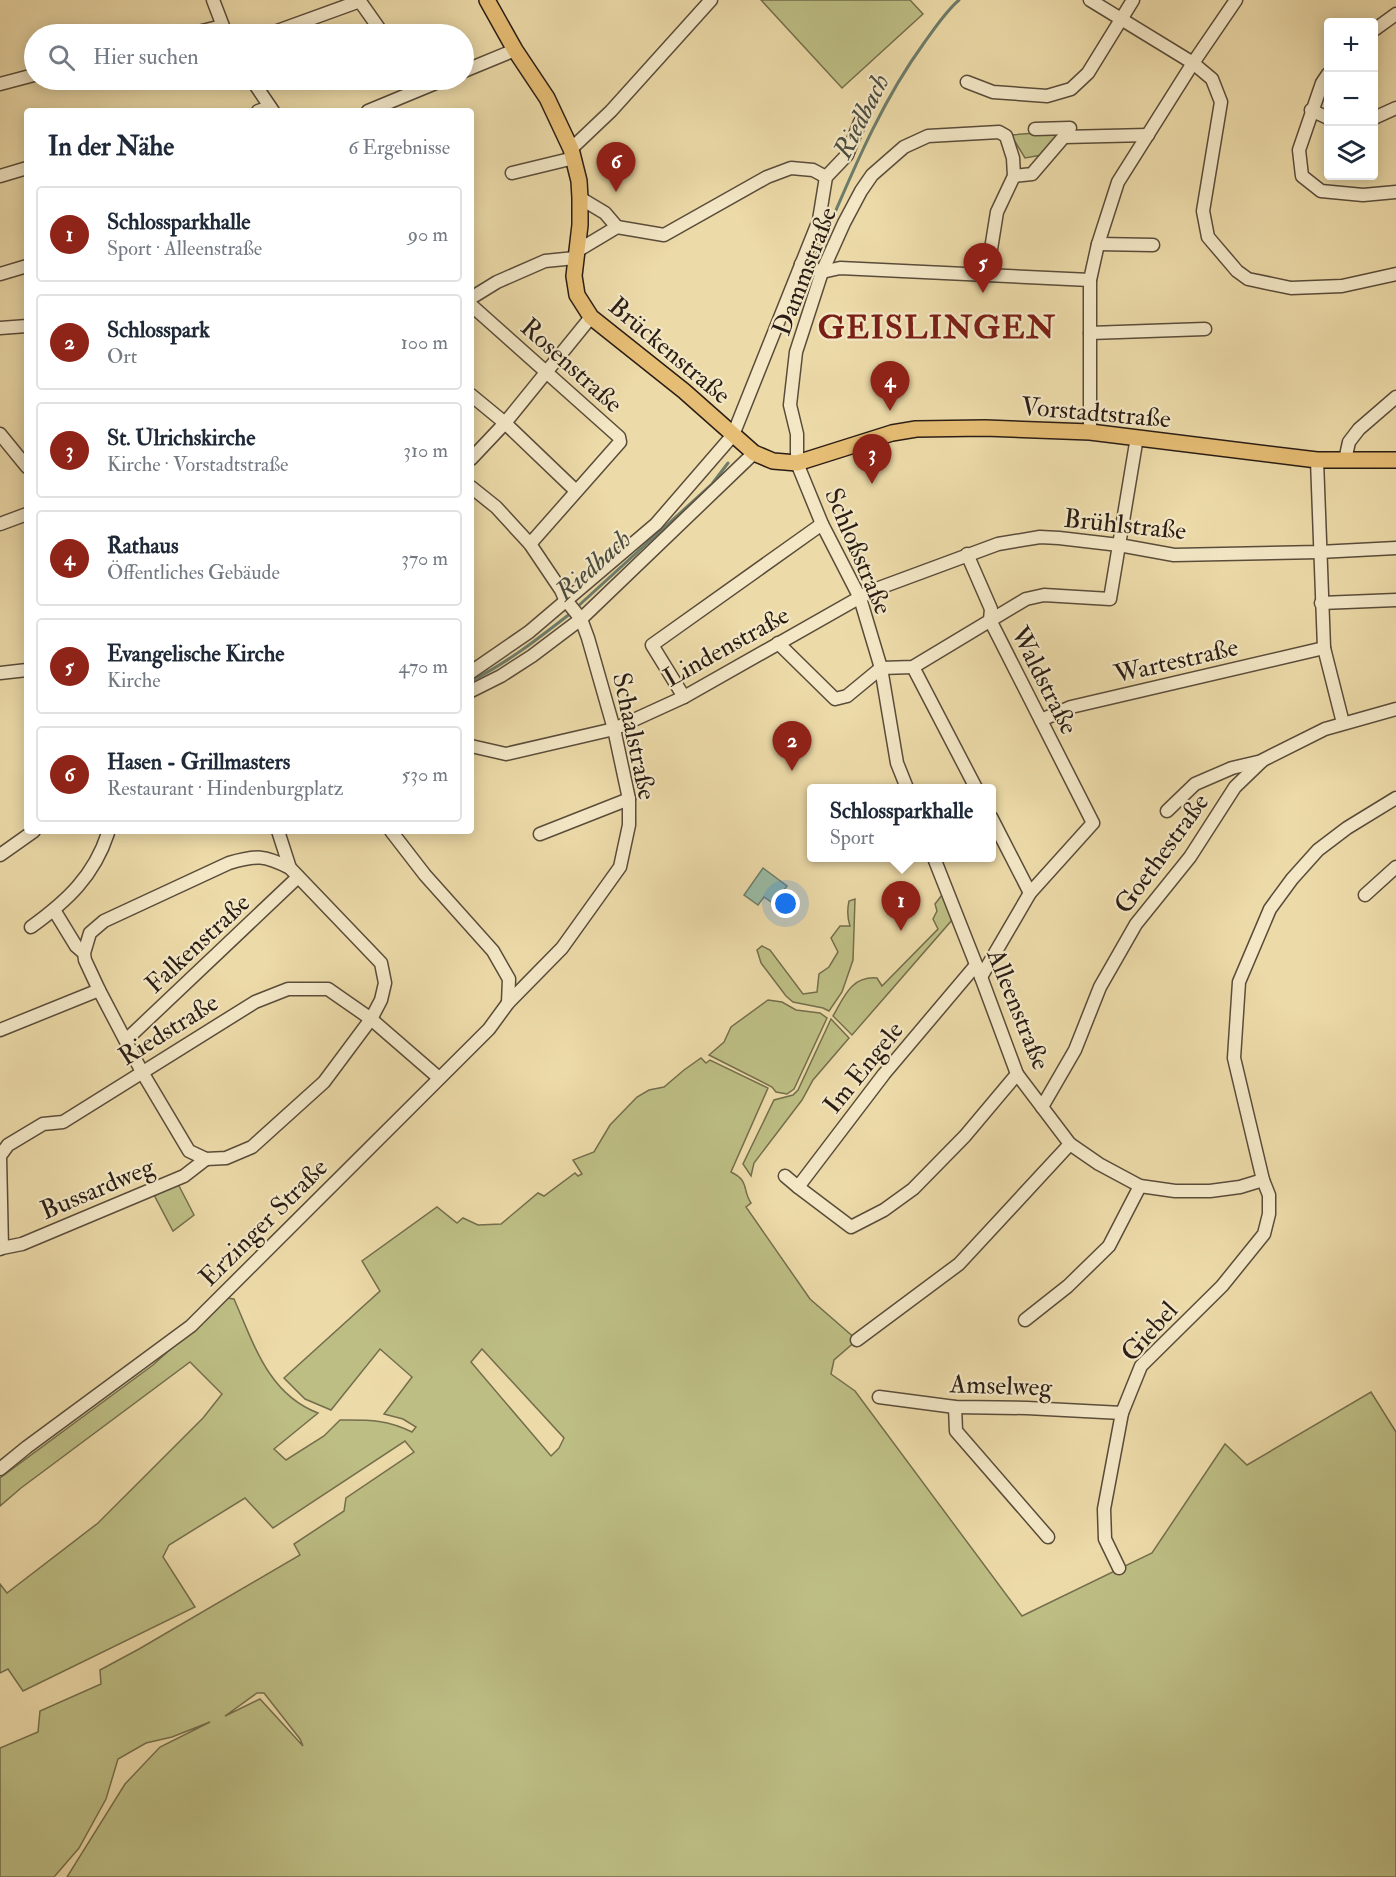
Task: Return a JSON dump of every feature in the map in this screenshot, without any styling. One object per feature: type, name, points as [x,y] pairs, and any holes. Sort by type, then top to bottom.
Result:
[{"type":"main road","name":"Brückenstraße","points":[[487,0],[515,50],[547,98],[572,153],[580,198],[580,225],[574,276],[577,295],[591,317],[684,391],[754,453],[774,461],[797,463]]},
{"type":"main road","name":"Vorstadtstraße","points":[[797,463],[891,433],[916,429],[985,428],[1090,432],[1317,460],[1396,460]]},
{"type":"street","points":[[213,0],[222,24]]},
{"type":"street","points":[[512,173],[572,153],[711,0]]},
{"type":"street","points":[[1090,0],[1193,63],[1212,79],[1221,102],[1203,211],[1204,220],[1208,237],[1237,271],[1248,279],[1291,288],[1342,286],[1396,274]]},
{"type":"street","points":[[967,82],[993,92],[1047,96],[1071,89],[1088,73],[1133,0]]},
{"type":"street","points":[[1090,432],[1090,280],[1098,243],[1118,182],[1193,63],[1236,0]]},
{"type":"street","points":[[297,24],[360,1],[376,24]]},
{"type":"street","points":[[1378,27],[1396,14]]},
{"type":"street","points":[[474,67],[515,50]]},
{"type":"street","points":[[0,84],[24,78]]},
{"type":"street","points":[[1324,80],[1311,110],[1299,150],[1302,176],[1321,190],[1363,195],[1396,192]]},
{"type":"street","points":[[259,90],[271,108]]},
{"type":"street","points":[[373,108],[406,90]]},
{"type":"street","points":[[1378,116],[1396,108]]},
{"type":"street","points":[[1311,110],[1324,116]]},
{"type":"street","points":[[474,671],[532,656],[656,524],[733,435],[819,220],[826,177],[846,155],[860,122]]},
{"type":"street","points":[[1035,129],[1067,133],[1148,135]]},
{"type":"street","name":"Dammstraße","points":[[797,463],[797,434],[790,405],[796,352],[822,272],[861,191],[873,175],[904,147],[928,136],[999,132],[1006,136],[1013,158],[1014,176]]},
{"type":"street","points":[[987,274],[997,212],[1014,176],[1032,174],[1067,133]]},
{"type":"street","points":[[580,198],[605,213],[617,227],[664,235],[767,177],[790,168],[813,170],[826,177]]},
{"type":"street","points":[[0,176],[24,169]]},
{"type":"street","points":[[474,296],[496,282],[545,261],[576,254],[617,227]]},
{"type":"street","points":[[1098,243],[1153,245]]},
{"type":"street","points":[[801,264],[822,272],[840,268],[1090,280]]},
{"type":"street","points":[[0,274],[24,267]]},
{"type":"street","name":"Rosenstraße","points":[[474,308],[619,437],[620,442],[530,544]]},
{"type":"street","points":[[474,456],[505,423],[591,317]]},
{"type":"street","points":[[0,328],[24,326]]},
{"type":"street","points":[[1090,333],[1205,330]]},
{"type":"street","points":[[1345,460],[1349,442],[1359,429],[1396,396]]},
{"type":"street","points":[[474,397],[505,423],[576,491]]},
{"type":"street","points":[[0,434],[24,464]]},
{"type":"street","points":[[778,642],[835,699],[847,696],[881,668],[913,667],[1026,599],[1044,595],[1110,598],[1137,437]]},
{"type":"street","points":[[474,688],[529,632],[574,610],[754,453]]},
{"type":"street","points":[[1317,460],[1324,648],[1343,723]]},
{"type":"street","name":"Schloßstraße","points":[[797,463],[822,524],[860,598],[881,668]]},
{"type":"street","name":"Schaalstraße","points":[[474,489],[496,507],[530,544],[574,610],[588,638],[614,729],[629,799],[629,825],[620,867],[562,948],[508,1003]]},
{"type":"street","points":[[0,524],[24,515]]},
{"type":"street","points":[[684,697],[652,645],[822,524]]},
{"type":"street","name":"Brühlstraße","points":[[860,598],[871,591],[967,554],[998,544],[1040,537],[1119,545],[1174,555],[1396,548]]},
{"type":"street","name":"Waldstraße","points":[[967,554],[991,609],[990,620],[1093,823]]},
{"type":"street","name":"Lindenstraße","points":[[474,747],[506,754],[614,729],[684,697],[778,642],[860,598]]},
{"type":"street","points":[[1321,603],[1396,600]]},
{"type":"street","name":"Wartestraße","points":[[1041,720],[1071,707],[1324,648]]},
{"type":"street","points":[[913,667],[973,784]]},
{"type":"street","points":[[881,668],[895,758],[904,784]]},
{"type":"street","points":[[0,673],[24,670]]},
{"type":"street","name":"Goethestraße","points":[[1042,1107],[1075,1050],[1100,987],[1136,924],[1190,857],[1235,787],[1263,760],[1325,729],[1396,709]]},
{"type":"street","points":[[1167,811],[1195,784],[1232,768],[1263,760]]},
{"type":"street","name":"Giebel","points":[[1119,1568],[1106,1539],[1104,1509],[1122,1413],[1141,1366],[1222,1286],[1264,1234],[1269,1214],[1269,1195],[1263,1180],[1234,1058],[1239,982],[1270,909],[1292,879],[1318,850],[1347,828],[1396,798]]},
{"type":"street","points":[[540,834],[629,799]]},
{"type":"street","name":"Im Engele","points":[[798,1187],[884,1074],[979,971],[1030,893],[1093,823]]},
{"type":"street","points":[[996,827],[1030,893]]},
{"type":"street","points":[[0,855],[30,834]]},
{"type":"street","points":[[32,927],[54,910],[91,872],[102,853],[107,834]]},
{"type":"street","points":[[279,834],[294,873]]},
{"type":"street","points":[[393,834],[493,951],[509,979],[508,1003]]},
{"type":"street","points":[[261,857],[271,858],[294,873],[381,963],[386,983],[381,1000],[371,1019],[324,1082],[252,1147],[226,1158],[206,1159],[189,1151],[142,1072],[99,990],[84,953],[90,933],[104,921],[230,862],[261,857]]},
{"type":"street","name":"Alleenstraße","points":[[936,862],[1017,1074],[1070,1144],[1099,1164],[1140,1186],[1175,1191],[1210,1191],[1240,1187],[1263,1180]]},
{"type":"street","points":[[1365,895],[1396,867]]},
{"type":"street","name":"Falkenstraße","points":[[126,1040],[294,873]]},
{"type":"street","points":[[54,910],[76,946],[84,953]]},
{"type":"street","name":"Riedstraße","points":[[1,1248],[0,1156],[8,1145],[43,1124],[63,1122],[255,1002],[288,989],[328,989],[371,1019],[440,1078]]},
{"type":"street","points":[[0,1030],[99,990]]},
{"type":"street","name":"Erzinger Straße","points":[[0,1469],[191,1326],[489,1029],[508,1003]]},
{"type":"street","points":[[785,1176],[851,1227],[884,1210],[913,1189],[965,1136],[1017,1074]]},
{"type":"street","points":[[857,1340],[959,1264],[1070,1144]]},
{"type":"street","name":"Bussardweg","points":[[1,1248],[22,1244],[184,1176],[206,1159]]},
{"type":"street","points":[[1025,1320],[1068,1286],[1109,1246],[1140,1186]]},
{"type":"street","name":"Amselweg","points":[[879,1396],[955,1407],[1122,1413]]},
{"type":"street","points":[[955,1407],[956,1431],[1048,1537]]},
{"type":"green space","points":[[761,0],[910,0],[923,14],[842,88]]},
{"type":"green space","points":[[1062,131],[1042,155],[1025,158],[1011,135]]},
{"type":"green space","points":[[942,895],[952,920],[852,1035],[833,1016],[845,995],[855,984],[868,978],[877,978],[882,986],[938,929],[933,919],[937,911],[935,904]]},
{"type":"green space","points":[[855,899],[853,960],[842,992],[829,1011],[793,1002],[761,963],[757,950],[762,946],[770,950],[803,994],[817,992],[819,974],[829,967],[838,952],[831,938],[840,926],[850,926],[848,904],[849,901]]},
{"type":"green space","points":[[768,1000],[782,1002],[796,1010],[820,1013],[827,1018],[794,1089],[787,1094],[776,1092],[772,1087],[709,1055],[724,1042],[731,1027]]},
{"type":"green space","points":[[831,1019],[849,1038],[813,1080],[802,1100],[754,1163],[751,1176],[743,1164],[774,1100],[793,1095],[798,1090]]},
{"type":"green space","points":[[701,1058],[706,1063],[710,1060],[768,1088],[731,1172],[743,1182],[751,1203],[746,1207],[810,1299],[857,1340],[834,1360],[831,1374],[855,1391],[1022,1616],[1152,1553],[1225,1444],[1247,1465],[1371,1392],[1396,1432],[1396,1877],[67,1877],[125,1784],[160,1747],[210,1722],[172,1737],[146,1743],[118,1759],[106,1799],[79,1848],[54,1877],[0,1877],[0,1748],[38,1732],[40,1711],[101,1684],[100,1670],[300,1555],[294,1544],[344,1511],[346,1498],[414,1452],[405,1441],[273,1528],[245,1498],[169,1545],[163,1557],[195,1607],[23,1691],[8,1669],[0,1673],[0,1584],[7,1593],[98,1523],[203,1418],[222,1394],[190,1362],[0,1506],[0,1478],[153,1365],[227,1298],[234,1299],[256,1350],[275,1380],[287,1394],[318,1413],[274,1449],[286,1460],[324,1436],[340,1420],[385,1422],[412,1432],[416,1427],[403,1419],[384,1414],[412,1377],[380,1349],[331,1410],[305,1399],[284,1378],[380,1291],[362,1261],[437,1207],[457,1223],[463,1218],[478,1225],[501,1224],[538,1193],[544,1196],[575,1173],[578,1176],[582,1174],[573,1160],[594,1152],[610,1125],[637,1097],[649,1090],[664,1087]],"holes":[[[482,1349],[564,1438],[559,1448],[551,1456],[471,1362]],[[257,1693],[264,1693],[303,1746],[260,1699],[225,1716]]]},
{"type":"green space","points":[[177,1182],[194,1215],[173,1231],[153,1193]]},
{"type":"shaded area","points":[[763,868],[787,886],[774,904],[764,897],[758,905],[744,895]]},
{"type":"waterway","name":"Riedbach","points":[[814,261],[863,149],[891,94],[936,26],[959,0]]},
{"type":"waterway","name":"Riedbach","points":[[576,608],[712,484],[728,463]]},
{"type":"waterway","name":"Riedbach","points":[[474,679],[535,641],[571,613]]},
{"type":"place","name":"Hasen - Grillmasters","points":[[616,192]]},
{"type":"place","name":"Evangelische Kirche","points":[[983,293]]},
{"type":"place","name":"Rathaus","points":[[890,411]]},
{"type":"place","name":"St. Ulrichskirche","points":[[872,484]]},
{"type":"place","name":"Schlosspark","points":[[792,771]]},
{"type":"place","name":"Schlossparkhalle","points":[[901,931]]},
{"type":"district","name":"GEISLINGEN","points":[[937,327]]}]
